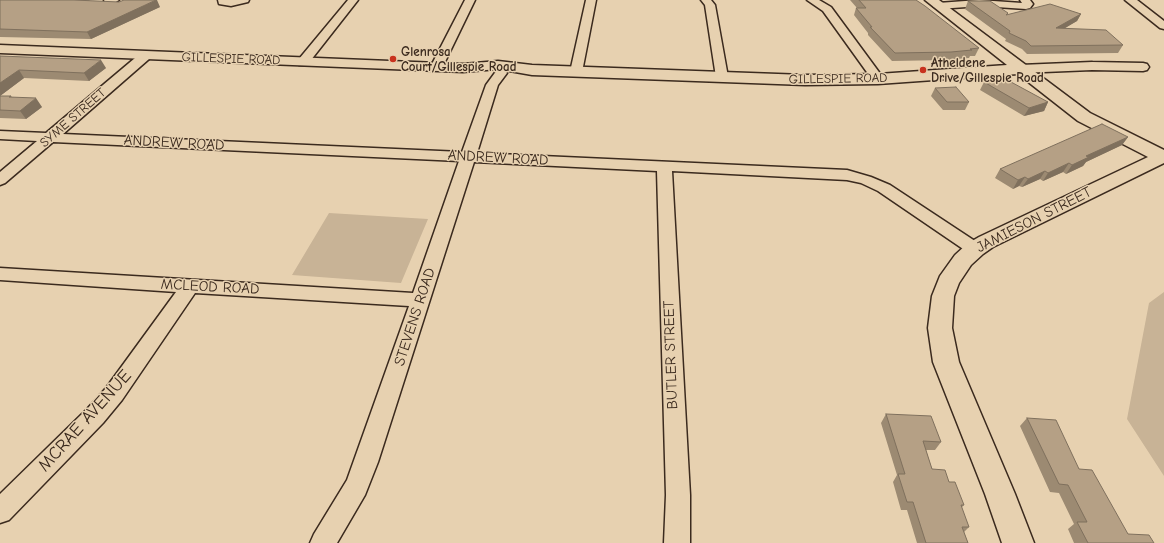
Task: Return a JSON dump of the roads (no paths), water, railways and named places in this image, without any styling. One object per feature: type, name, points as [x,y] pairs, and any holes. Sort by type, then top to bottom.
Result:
[{"type":"street","points":[[109,0],[114,0]]},
{"type":"street","points":[[223,0],[223,2],[231,3],[244,0]]},
{"type":"street","points":[[303,62],[353,0]]},
{"type":"street","points":[[437,66],[470,0]]},
{"type":"street","points":[[576,72],[590,0]]},
{"type":"street","points":[[812,0],[828,5],[878,79]]},
{"type":"street","points":[[981,3],[996,0]]},
{"type":"street","points":[[934,3],[981,3],[1026,6],[1028,4],[1025,0]]},
{"type":"street","points":[[1130,0],[1164,26]]},
{"type":"street","points":[[710,2],[722,77]]},
{"type":"street","points":[[934,3],[1084,117],[1164,154]]},
{"type":"street","name":"GILLESPIE ROAD","points":[[0,49],[145,56],[437,66],[496,73],[532,70],[805,80],[878,79],[1020,69],[1092,66],[1143,67]]},
{"type":"street","name":"SYME STREET","points":[[0,180],[145,56]]},
{"type":"street","name":"STEVENS ROAD","points":[[323,543],[356,487],[366,462],[496,73]]},
{"type":"street","name":"ANDREW ROAD","points":[[0,134],[468,156],[664,167],[828,173],[856,177],[884,188],[949,233],[976,249]]},
{"type":"street","name":"JAMIESON STREET","points":[[1018,543],[1000,494],[953,382],[941,343],[940,311],[948,282],[963,260],[976,249],[1027,221],[1164,154]]},
{"type":"street","name":"BUTLER STREET","points":[[664,167],[678,495],[677,543]]},
{"type":"street","name":"MCLEOD ROAD","points":[[0,274],[421,300]]},
{"type":"street","name":"MCRAE AVENUE","points":[[0,511],[95,416],[114,394],[190,286]]},
{"type":"place","name":"Glenrosa Court/Gillespie Road","points":[[393,59]]},
{"type":"place","name":"Atheldene Drive/Gillespie Road","points":[[923,70]]}]
